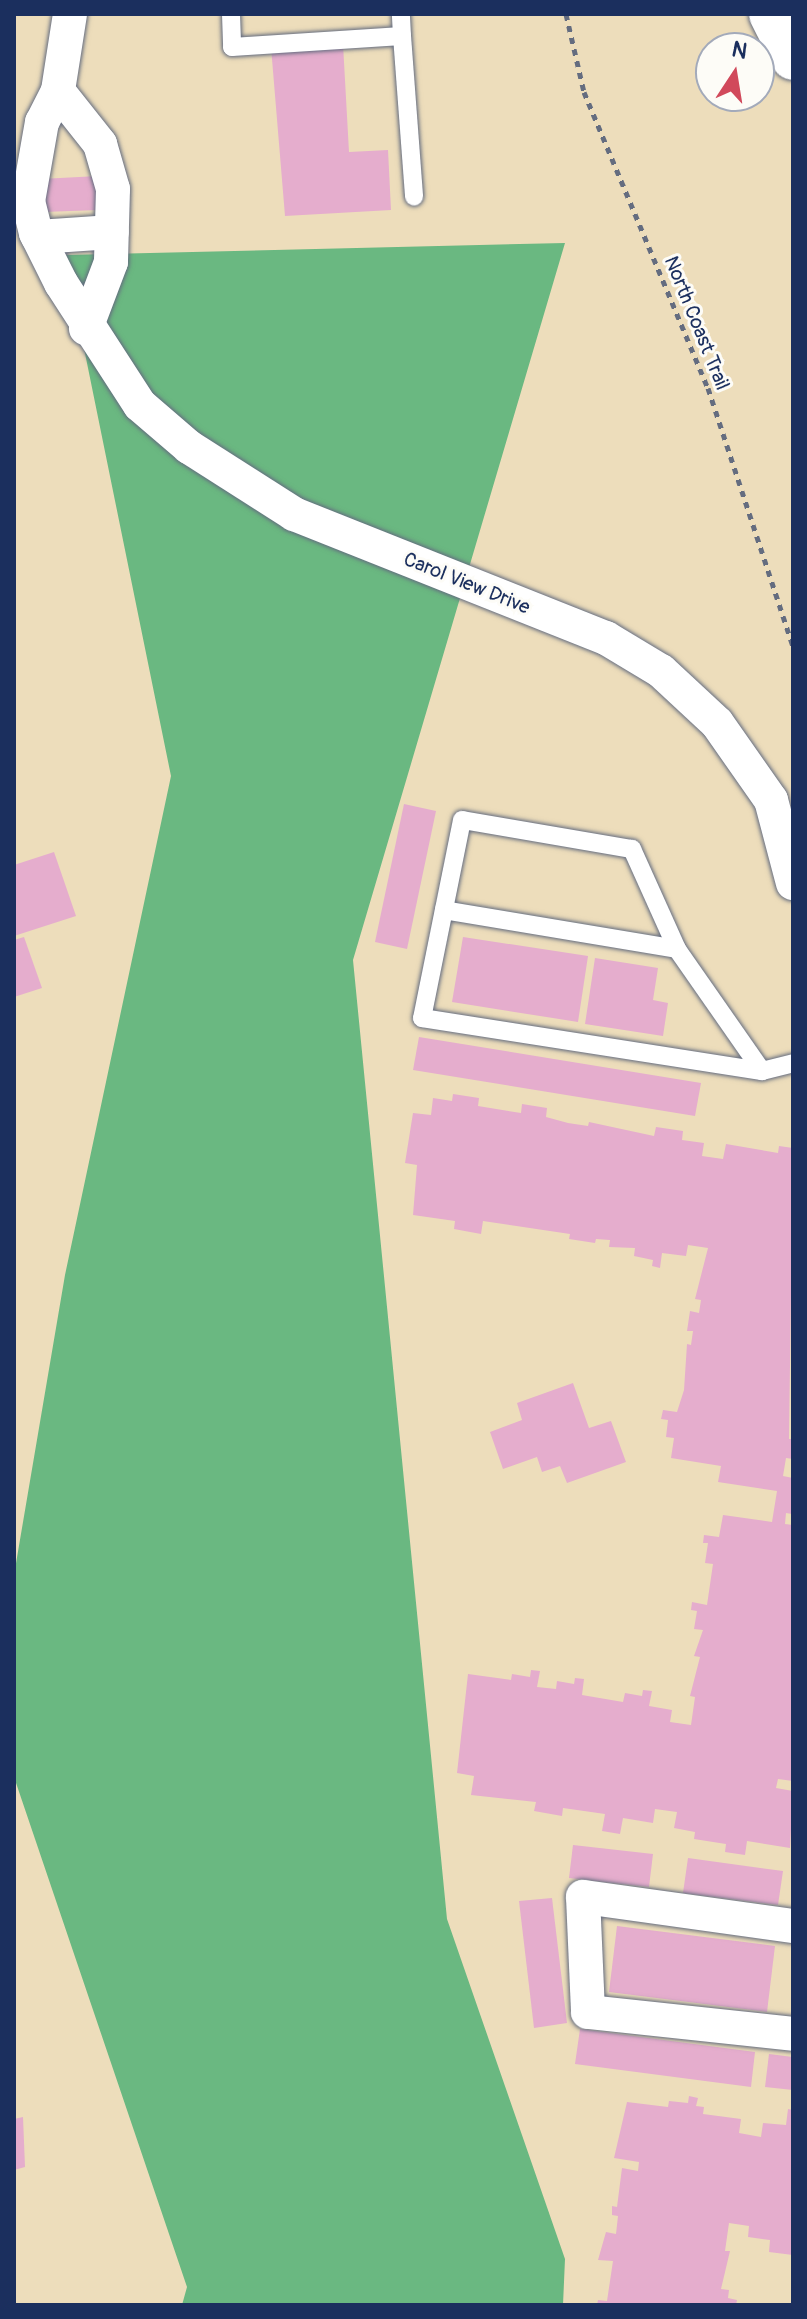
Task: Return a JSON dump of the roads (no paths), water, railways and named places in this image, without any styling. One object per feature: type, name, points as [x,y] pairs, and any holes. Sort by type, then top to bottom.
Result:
[{"type":"highway","points":[[771,14],[793,58]]},
{"type":"street","name":"Carol View Drive","points":[[70,14],[58,91],[42,122],[28,178],[38,237],[86,328],[140,405],[189,447],[294,514],[606,638],[661,671],[717,723],[771,800],[793,883]]},
{"type":"street","points":[[58,91],[100,144],[113,189],[111,262],[86,328]]},
{"type":"street","points":[[38,237],[112,232]]},
{"type":"street","points":[[793,1926],[583,1897],[588,2012],[793,2034]]},
{"type":"lane","points":[[231,14],[232,47],[402,36]]},
{"type":"lane","points":[[401,14],[414,197]]},
{"type":"lane","points":[[762,1071],[677,949],[632,849],[462,820],[422,1018],[762,1071],[793,1063]]},
{"type":"lane","points":[[444,910],[677,949]]}]
